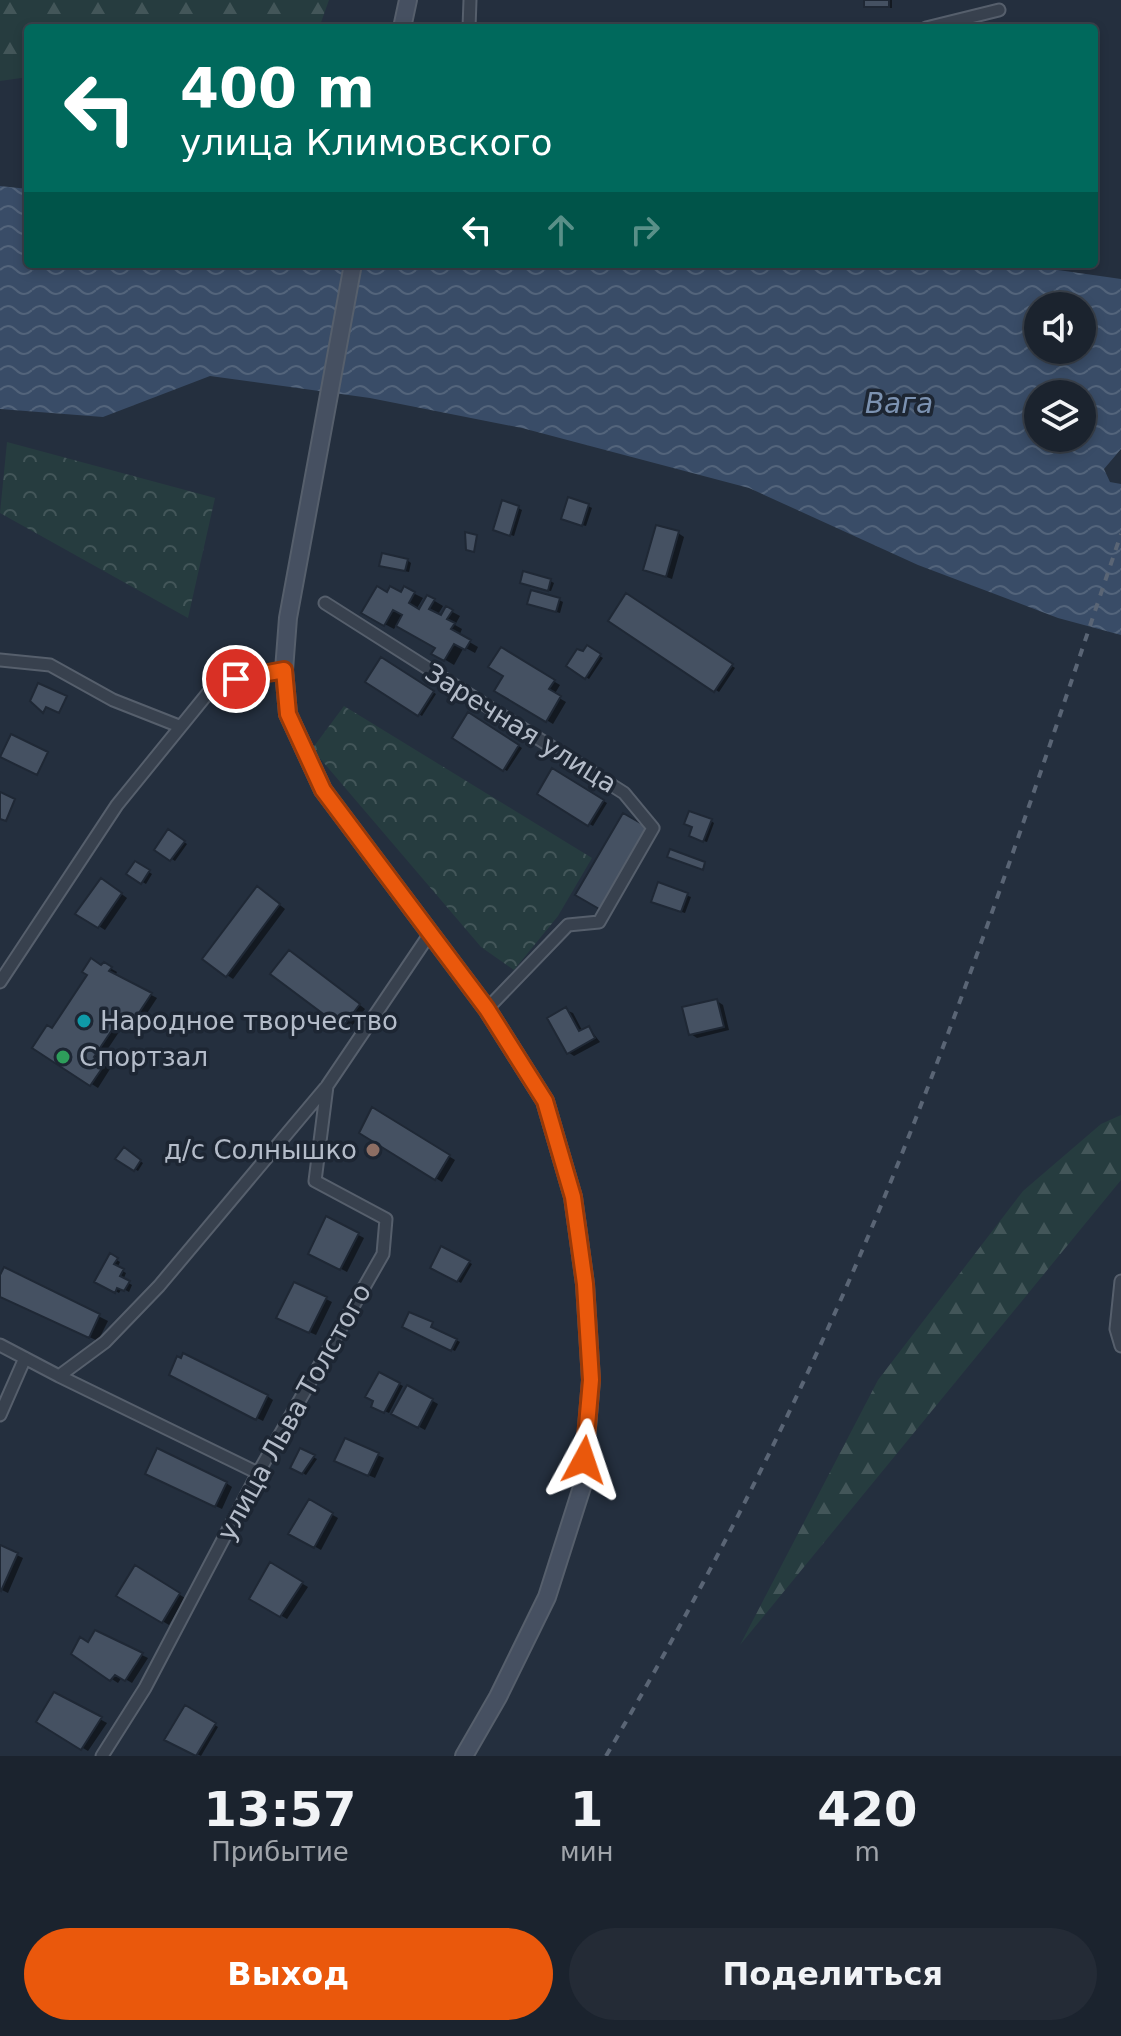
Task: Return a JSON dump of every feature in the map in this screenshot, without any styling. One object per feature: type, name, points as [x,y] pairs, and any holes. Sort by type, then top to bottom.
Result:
[{"type":"main road","points":[[403,24],[408,0]]},
{"type":"main road","points":[[352,268],[288,618],[284,670],[288,714],[323,790],[487,1009],[545,1101],[573,1197],[585,1284],[591,1380],[582,1487],[547,1597],[498,1697],[464,1756]]},
{"type":"street","points":[[469,24],[470,0]]},
{"type":"street","points":[[942,24],[999,10]]},
{"type":"street","name":"Заречная улица","points":[[325,603],[624,793],[653,828],[599,922],[568,925],[487,1009]]},
{"type":"street","points":[[0,660],[50,665],[113,700],[179,726]]},
{"type":"street","points":[[0,982],[117,805],[208,693],[236,679],[284,670]]},
{"type":"street","points":[[59,1376],[105,1342],[159,1286],[327,1086],[431,932]]},
{"type":"street","name":"улица Льва Толстого","points":[[102,1756],[145,1688],[258,1473],[383,1254],[386,1219],[315,1181],[327,1086]]},
{"type":"street","points":[[1121,1281],[1116,1329],[1121,1346]]},
{"type":"street","points":[[0,1345],[258,1473]]},
{"type":"street","points":[[0,1415],[25,1358]]},
{"type":"green space","points":[[0,0],[329,0],[320,24],[24,24],[24,78],[0,81]]},
{"type":"green space","points":[[7,442],[215,498],[188,618],[0,513]]},
{"type":"green space","points":[[344,706],[592,858],[558,916],[514,970],[481,947],[312,749]]},
{"type":"green space","points":[[1121,1115],[1121,1180],[740,1645],[878,1380],[1023,1191],[1101,1124]]},
{"type":"water","name":"Вага","points":[[0,186],[24,189],[24,268],[1044,268],[1121,279],[1121,449],[1104,469],[1110,482],[1121,484],[1121,635],[1058,618],[918,565],[749,488],[522,428],[370,398],[210,376],[103,417],[0,409]]},
{"type":"building","points":[[864,0],[889,0],[889,7],[864,7]]},
{"type":"building","points":[[568,497],[589,504],[582,526],[561,519]]},
{"type":"building","points":[[502,500],[519,506],[510,536],[493,530]]},
{"type":"building","points":[[656,525],[679,531],[666,577],[643,570]]},
{"type":"building","points":[[465,532],[477,535],[474,552],[466,550]]},
{"type":"building","points":[[382,553],[408,559],[405,571],[379,566]]},
{"type":"building","points":[[523,571],[551,579],[548,591],[520,583]]},
{"type":"building","points":[[377,586],[387,592],[390,586],[401,592],[404,586],[415,592],[409,603],[419,609],[427,595],[435,599],[429,609],[441,615],[446,606],[453,610],[447,619],[455,623],[451,629],[471,640],[465,650],[454,644],[444,661],[431,654],[435,648],[396,626],[402,615],[393,610],[384,626],[361,613]]},
{"type":"building","points":[[531,590],[560,598],[556,612],[527,604]]},
{"type":"building","points":[[626,593],[733,664],[714,692],[608,621]]},
{"type":"building","points":[[587,645],[601,654],[585,679],[566,666],[577,649],[583,651]]},
{"type":"building","points":[[501,647],[555,680],[549,689],[561,696],[546,722],[494,691],[503,676],[488,667]]},
{"type":"building","points":[[381,657],[434,691],[418,716],[365,682]]},
{"type":"building","points":[[38,683],[67,696],[59,713],[46,707],[43,713],[30,701]]},
{"type":"building","points":[[468,712],[519,745],[503,771],[452,738]]},
{"type":"building","points":[[11,734],[48,752],[37,775],[0,757]]},
{"type":"building","points":[[552,768],[604,800],[588,826],[537,794]]},
{"type":"building","points":[[0,792],[15,799],[6,821],[0,819]]},
{"type":"building","points":[[689,811],[712,819],[703,842],[689,836],[692,827],[684,824]]},
{"type":"building","points":[[623,813],[649,828],[601,910],[575,895]]},
{"type":"building","points":[[168,829],[185,841],[170,861],[154,850]]},
{"type":"building","points":[[670,849],[705,862],[703,870],[667,857]]},
{"type":"building","points":[[135,861],[150,870],[141,884],[126,874]]},
{"type":"building","points":[[101,878],[122,893],[98,928],[75,914]]},
{"type":"building","points":[[658,882],[688,893],[681,912],[651,902]]},
{"type":"building","points":[[257,886],[280,904],[226,977],[202,959]]},
{"type":"building","points":[[289,950],[360,1004],[342,1028],[270,974]]},
{"type":"building","points":[[91,958],[101,965],[104,962],[112,967],[109,971],[152,993],[129,1028],[118,1021],[94,1057],[105,1064],[90,1086],[32,1048],[47,1025],[52,1028],[87,975],[82,972]]},
{"type":"building","points":[[717,999],[724,1027],[689,1035],[682,1007]]},
{"type":"building","points":[[566,1007],[579,1031],[589,1026],[595,1038],[567,1054],[547,1018]]},
{"type":"building","points":[[372,1107],[450,1155],[435,1180],[359,1133]]},
{"type":"building","points":[[124,1147],[141,1160],[134,1171],[115,1159]]},
{"type":"building","points":[[326,1216],[359,1233],[340,1270],[308,1254]]},
{"type":"building","points":[[441,1246],[470,1261],[457,1282],[430,1268]]},
{"type":"building","points":[[110,1253],[118,1258],[114,1264],[124,1269],[120,1276],[130,1281],[124,1291],[117,1288],[115,1293],[94,1282]]},
{"type":"building","points":[[4,1267],[100,1314],[89,1338],[0,1297],[0,1275]]},
{"type":"building","points":[[294,1282],[327,1297],[309,1333],[276,1318]]},
{"type":"building","points":[[409,1312],[433,1322],[431,1327],[457,1339],[451,1351],[402,1327]]},
{"type":"building","points":[[183,1353],[268,1395],[256,1420],[169,1375],[177,1356],[181,1358]]},
{"type":"building","points":[[379,1372],[400,1383],[384,1413],[371,1407],[373,1401],[365,1397]]},
{"type":"building","points":[[407,1385],[433,1399],[418,1428],[391,1414]]},
{"type":"building","points":[[345,1438],[379,1453],[368,1476],[334,1461]]},
{"type":"building","points":[[157,1448],[227,1482],[215,1507],[145,1474]]},
{"type":"building","points":[[300,1448],[315,1455],[302,1474],[290,1468]]},
{"type":"building","points":[[309,1499],[333,1513],[314,1548],[288,1534]]},
{"type":"building","points":[[0,1545],[18,1553],[1,1591],[0,1590]]},
{"type":"building","points":[[270,1562],[303,1582],[280,1617],[249,1599]]},
{"type":"building","points":[[135,1565],[180,1593],[162,1623],[116,1596]]},
{"type":"building","points":[[95,1630],[143,1653],[125,1681],[115,1675],[110,1681],[71,1654],[80,1637],[88,1642]]},
{"type":"building","points":[[54,1692],[102,1717],[81,1750],[36,1722]]},
{"type":"building","points":[[185,1705],[216,1723],[196,1756],[164,1740]]},
{"type":"railway","points":[[606,1756],[689,1609],[766,1460],[871,1229],[989,922],[1121,534]]},
{"type":"place","name":"Народное творчество","points":[[84,1021]]},
{"type":"place","name":"Спортзал","points":[[63,1057]]},
{"type":"place","name":"д/с Солнышко","points":[[373,1150]]},
{"type":"route","points":[[236,679],[284,670],[288,714],[323,790],[487,1009],[545,1101],[573,1197],[585,1284],[591,1380],[584,1460]]}]
